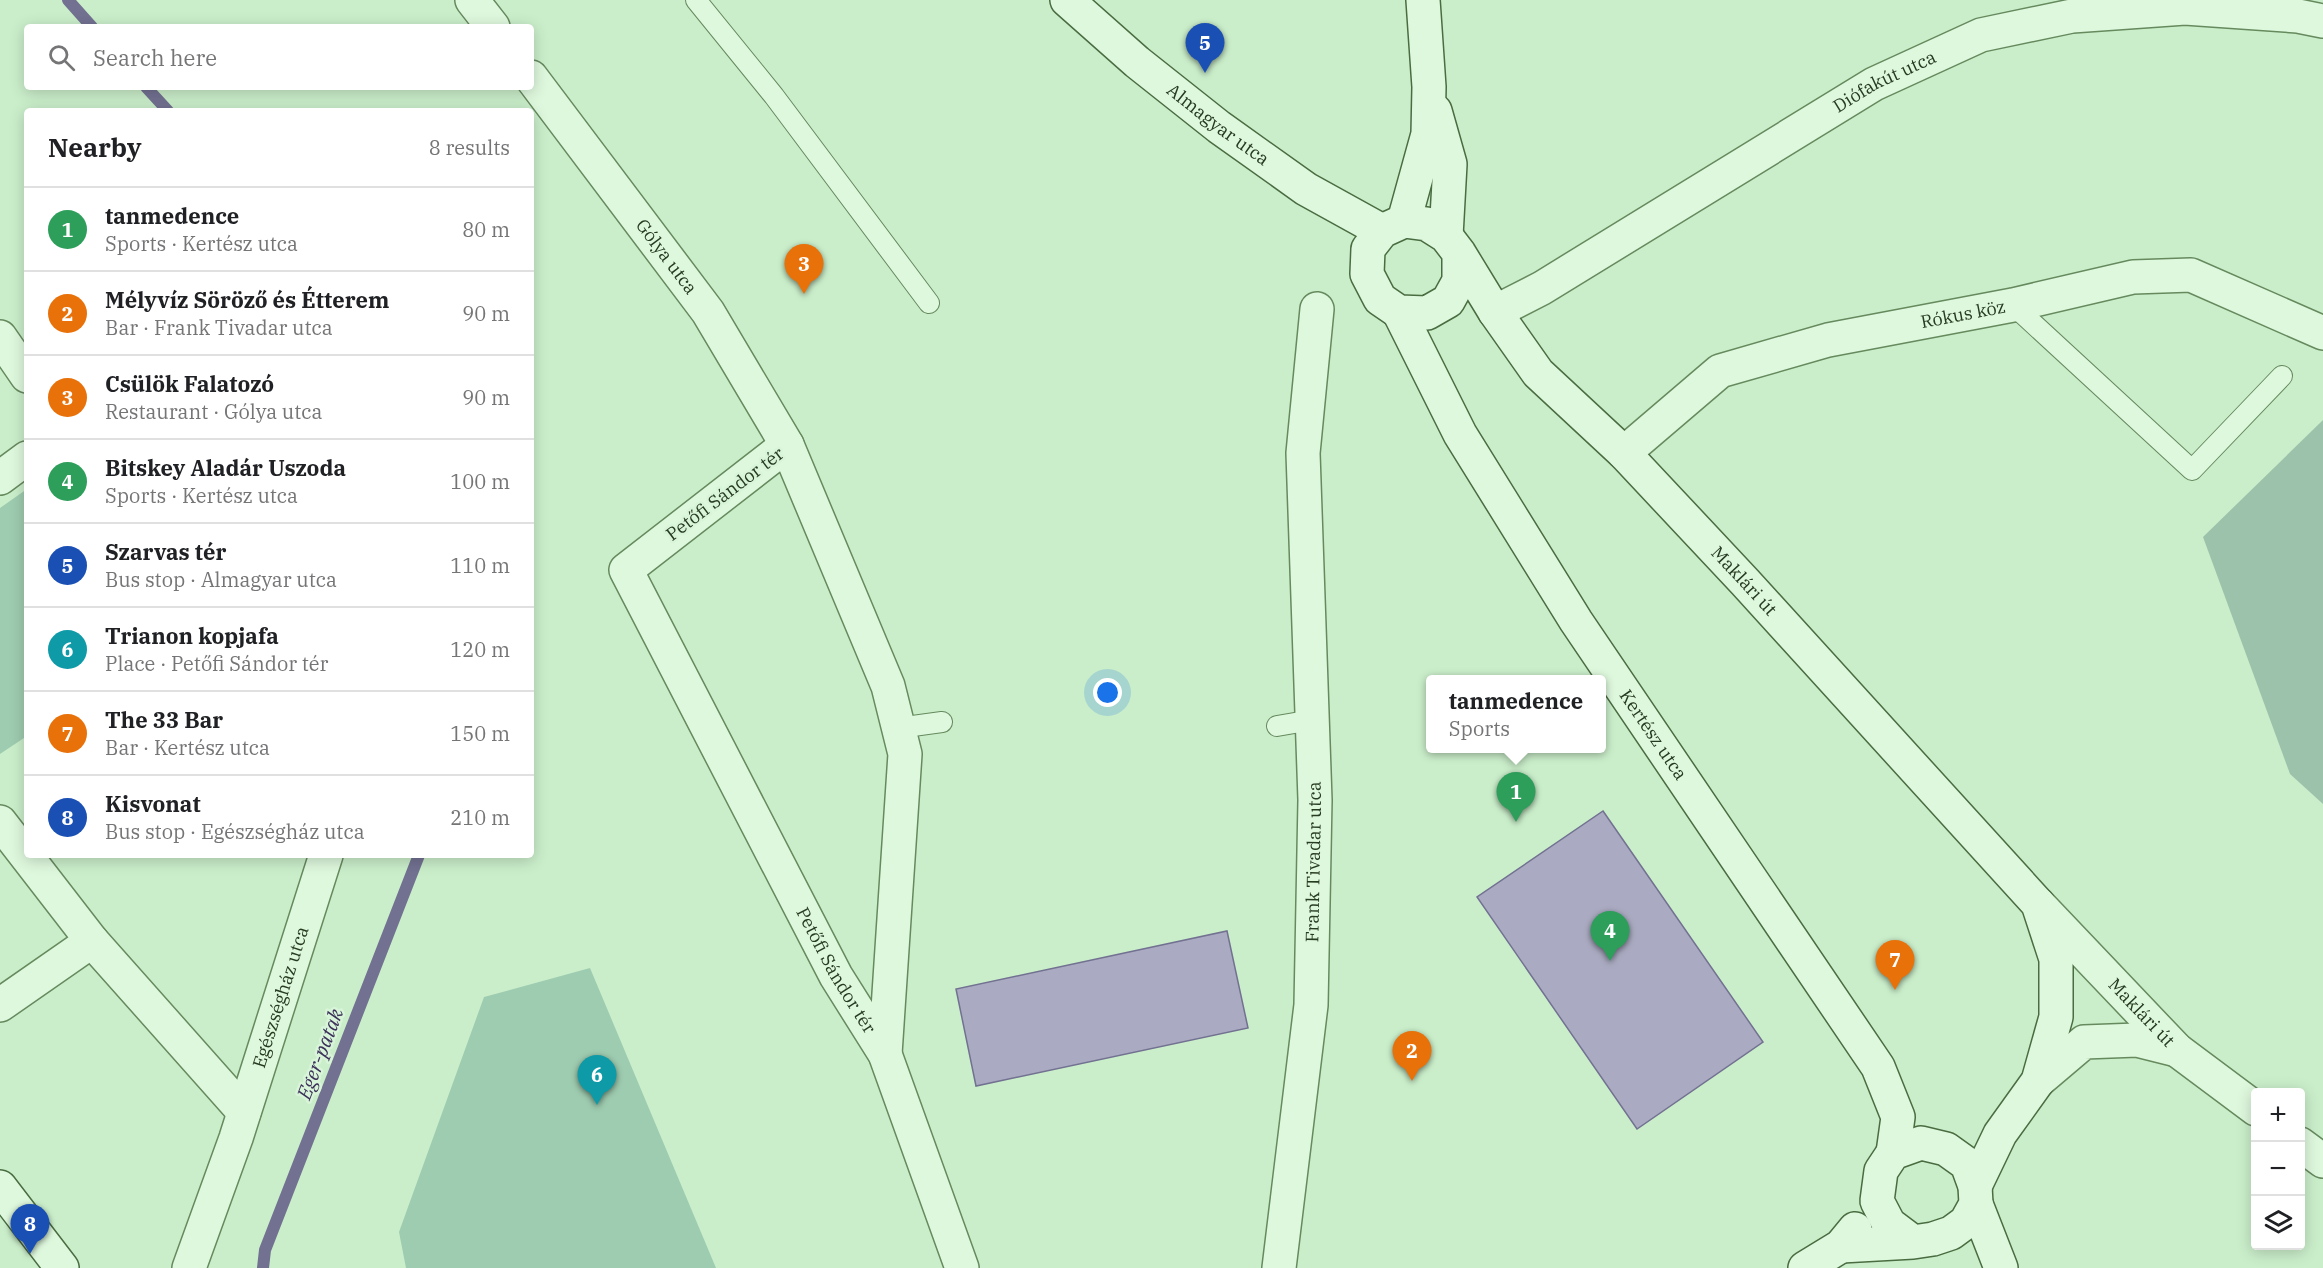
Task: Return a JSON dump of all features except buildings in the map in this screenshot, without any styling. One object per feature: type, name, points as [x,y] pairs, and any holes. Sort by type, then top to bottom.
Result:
[{"type":"street","name":"Almagyar utca","points":[[1067,0],[1137,62],[1219,127],[1306,189],[1393,226]]},
{"type":"street","points":[[1423,0],[1429,87],[1428,134],[1393,226],[1368,249],[1367,274],[1380,299],[1399,312],[1427,313],[1448,300],[1460,281],[1452,245],[1450,164],[1429,87]]},
{"type":"street","name":"Diófakút utca","points":[[1496,312],[1542,288],[1874,84],[1982,35],[2072,16],[2185,8],[2298,16],[2323,21]]},
{"type":"street","name":"Gólya utca","points":[[534,81],[708,312],[788,445]]},
{"type":"street","points":[[1393,226],[1427,224],[1452,245]]},
{"type":"street","name":"Maklári út","points":[[1452,245],[1538,373],[1624,453],[1745,582],[2038,904],[2177,1050],[2251,1105]]},
{"type":"street","name":"Rókus köz","points":[[1624,453],[1720,371],[1828,340],[2013,305],[2133,277],[2191,275],[2323,333]]},
{"type":"street","name":"Frank Tivadar utca","points":[[1279,1268],[1311,1005],[1315,800],[1303,453],[1317,309]]},
{"type":"street","name":"Kertész utca","points":[[1399,312],[1460,434],[1576,621],[1878,1067],[1898,1117],[1893,1153]]},
{"type":"street","points":[[0,337],[24,372]]},
{"type":"street","name":"Petőfi Sándor tér","points":[[885,1054],[905,753],[888,686],[788,445],[626,570],[836,976],[885,1054],[962,1268]]},
{"type":"street","points":[[0,478],[24,460]]},
{"type":"street","points":[[0,822],[24,853]]},
{"type":"street","points":[[28,858],[92,941],[180,1040],[240,1125]]},
{"type":"street","name":"Egészségház utca","points":[[189,1268],[240,1125],[325,858]]},
{"type":"street","name":"Maklári út","points":[[2038,904],[2056,959],[2056,1017],[2038,1080]]},
{"type":"street","points":[[0,1005],[92,941]]},
{"type":"street","points":[[1841,1246],[1923,1241],[1950,1233],[1966,1222],[2001,1134],[2038,1080],[2084,1042],[2136,1040],[2177,1050]]},
{"type":"street","points":[[1805,1268],[1841,1246],[1877,1201],[1881,1171],[1893,1153],[1921,1143],[1946,1149],[1967,1164],[2001,1268]]},
{"type":"street","points":[[2305,1147],[2323,1161]]},
{"type":"street","points":[[0,1187],[62,1268]]},
{"type":"street","points":[[1877,1201],[1889,1224],[1923,1241],[1966,1249],[1986,1268]]},
{"type":"lane","points":[[696,0],[774,96],[929,303]]},
{"type":"lane","points":[[2013,305],[2192,470],[2282,376]]},
{"type":"lane","points":[[1277,726],[1312,720]]},
{"type":"lane","points":[[898,728],[942,722]]},
{"type":"green space","points":[[2323,420],[2323,804],[2290,774],[2203,537]]},
{"type":"green space","points":[[24,491],[24,738],[0,754],[0,508]]},
{"type":"green space","points":[[590,968],[716,1268],[406,1268],[399,1232],[484,997]]},
{"type":"water","points":[[1603,811],[1763,1042],[1637,1129],[1477,897]]},
{"type":"water","points":[[1227,931],[1248,1028],[976,1086],[956,989]]},
{"type":"waterway","name":"Eger-patak","points":[[68,0],[89,24]]},
{"type":"waterway","name":"Eger-patak","points":[[149,90],[165,108]]},
{"type":"waterway","name":"Eger-patak","points":[[263,1268],[265,1250],[418,858]]},
{"type":"place","name":"Szarvas tér","points":[[1205,73]]},
{"type":"place","name":"Csülök Falatozó","points":[[804,294]]},
{"type":"place","name":"tanmedence","points":[[1516,822]]},
{"type":"place","name":"Bitskey Aladár Uszoda","points":[[1610,961]]},
{"type":"place","name":"The 33 Bar","points":[[1895,990]]},
{"type":"place","name":"Mélyvíz Söröző és Étterem","points":[[1412,1081]]},
{"type":"place","name":"Trianon kopjafa","points":[[597,1105]]},
{"type":"place","name":"Kisvonat","points":[[30,1254]]}]
